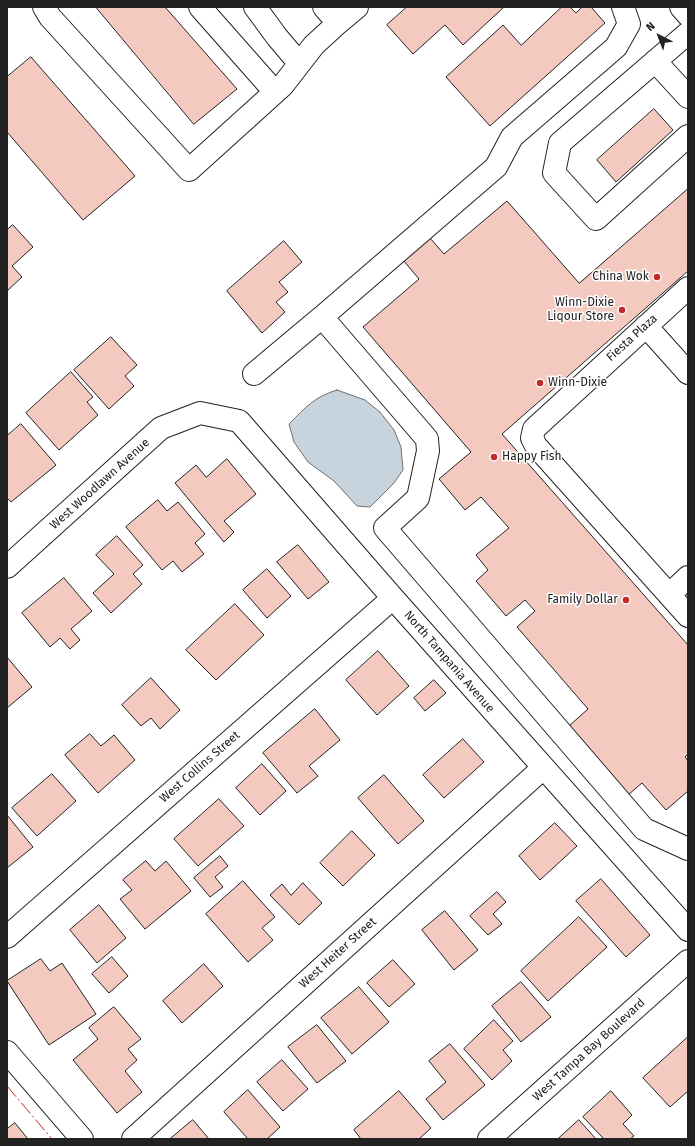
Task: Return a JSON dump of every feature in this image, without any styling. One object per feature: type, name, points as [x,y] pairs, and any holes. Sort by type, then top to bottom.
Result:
[{"type":"street","points":[[44,7],[50,17],[189,170],[283,85],[314,45],[357,7]]},
{"type":"street","points":[[200,7],[275,92]]},
{"type":"street","points":[[255,7],[277,37],[300,64]]},
{"type":"street","points":[[324,7],[338,23]]},
{"type":"street","points":[[254,374],[496,167],[512,137],[616,47],[629,24],[622,7]]},
{"type":"street","points":[[681,7],[688,15]]},
{"type":"street","points":[[688,33],[560,143],[554,173],[596,219],[688,136]]},
{"type":"street","points":[[655,61],[688,96]]},
{"type":"street","name":"Fiesta Plaza","points":[[688,288],[534,429],[532,438],[536,446],[688,616]]},
{"type":"street","points":[[322,316],[427,439],[428,451],[418,498],[385,528],[644,829],[688,849]]},
{"type":"street","points":[[646,326],[688,373]]},
{"type":"street","name":"West Woodlawn Avenue","points":[[7,567],[161,428],[200,413]]},
{"type":"street","name":"North Tampania Avenue","points":[[200,413],[239,421],[393,598],[688,930]]},
{"type":"street","points":[[669,595],[688,577]]},
{"type":"street","name":"West Collins Street","points":[[7,937],[393,598]]},
{"type":"street","name":"West Heiter Street","points":[[133,1139],[543,768]]},
{"type":"street","name":"West Tampa Bay Boulevard","points":[[490,1139],[688,961]]},
{"type":"street","points":[[7,1052],[82,1139]]},
{"type":"shaded area","points":[[337,390],[365,400],[380,412],[394,430],[401,447],[403,470],[394,483],[370,507],[357,506],[334,481],[308,462],[294,442],[289,424],[316,399]]},
{"type":"building","points":[[96,7],[165,7],[237,89],[194,124]]},
{"type":"building","points":[[407,7],[504,7],[463,45],[445,25],[413,54],[387,25]]},
{"type":"building","points":[[562,7],[570,7],[576,13],[582,7],[591,7],[605,23],[490,126],[446,77],[503,25],[521,45]]},
{"type":"building","points":[[31,57],[135,176],[83,220],[7,132],[7,77]]},
{"type":"building","points":[[654,109],[673,130],[616,182],[597,160]]},
{"type":"building","points":[[688,189],[688,271],[502,434],[688,645],[688,754],[685,757],[688,761],[688,791],[666,810],[642,783],[628,795],[569,726],[588,709],[517,627],[535,611],[525,600],[506,616],[476,581],[488,570],[476,555],[509,528],[481,497],[465,510],[439,479],[471,452],[363,327],[419,279],[403,260],[430,238],[444,254],[507,201],[579,283]]},
{"type":"building","points":[[13,225],[33,247],[12,266],[22,277],[7,291],[7,230]]},
{"type":"building","points":[[284,241],[302,262],[279,282],[288,292],[276,302],[285,312],[262,333],[227,291]]},
{"type":"building","points":[[111,337],[137,365],[125,376],[134,386],[109,409],[74,370]]},
{"type":"building","points":[[71,372],[93,397],[87,402],[98,415],[59,450],[26,413]]},
{"type":"building","points":[[21,424],[56,465],[11,502],[7,498],[7,436]]},
{"type":"building","points":[[227,459],[256,494],[224,521],[234,532],[224,542],[175,483],[196,465],[206,477]]},
{"type":"building","points":[[158,500],[167,511],[178,502],[205,534],[195,543],[204,554],[182,572],[173,561],[162,570],[126,527]]},
{"type":"building","points":[[117,536],[143,565],[133,574],[142,584],[111,613],[93,593],[114,574],[96,555]]},
{"type":"building","points":[[298,545],[329,582],[308,599],[277,562]]},
{"type":"building","points":[[267,569],[291,596],[267,618],[243,590]]},
{"type":"building","points":[[64,578],[92,611],[71,629],[80,640],[70,649],[60,638],[50,647],[22,613]]},
{"type":"building","points":[[235,604],[264,635],[216,680],[186,650]]},
{"type":"building","points":[[378,651],[409,686],[377,715],[346,680]]},
{"type":"building","points":[[7,657],[32,687],[7,708]]},
{"type":"building","points":[[151,678],[180,710],[160,729],[151,718],[141,726],[122,705]]},
{"type":"building","points":[[434,680],[446,693],[425,711],[414,698]]},
{"type":"building","points":[[315,709],[340,740],[309,766],[318,776],[297,793],[263,753]]},
{"type":"building","points":[[90,734],[101,746],[114,735],[135,760],[98,793],[65,755]]},
{"type":"building","points":[[463,739],[484,762],[444,798],[423,775]]},
{"type":"building","points":[[262,764],[286,791],[260,815],[236,788]]},
{"type":"building","points":[[52,774],[76,801],[37,836],[12,808]]},
{"type":"building","points":[[384,775],[424,821],[398,844],[358,798]]},
{"type":"building","points":[[219,799],[244,826],[198,866],[174,839]]},
{"type":"building","points":[[7,815],[33,847],[7,868]]},
{"type":"building","points":[[555,823],[577,846],[540,880],[519,856]]},
{"type":"building","points":[[352,831],[375,855],[343,886],[320,863]]},
{"type":"building","points":[[220,856],[228,866],[215,877],[223,887],[210,897],[194,878]]},
{"type":"building","points":[[146,861],[155,871],[166,861],[191,891],[145,929],[120,899],[132,890],[123,880]]},
{"type":"building","points":[[601,879],[650,935],[626,957],[576,901]]},
{"type":"building","points":[[243,881],[275,917],[262,928],[273,940],[248,962],[206,914]]},
{"type":"building","points":[[303,883],[322,903],[299,925],[270,895],[282,884],[291,895]]},
{"type":"building","points":[[497,892],[506,902],[493,914],[502,924],[488,935],[470,916]]},
{"type":"building","points":[[99,905],[126,938],[97,963],[70,930]]},
{"type":"building","points":[[445,911],[478,950],[454,970],[422,930]]},
{"type":"building","points":[[579,917],[607,947],[548,1001],[521,971]]},
{"type":"building","points":[[112,957],[128,976],[109,993],[92,974]]},
{"type":"building","points":[[41,959],[50,971],[62,963],[96,1014],[49,1045],[7,981]]},
{"type":"building","points":[[393,960],[415,984],[389,1007],[367,983]]},
{"type":"building","points":[[204,964],[223,986],[182,1023],[163,1001]]},
{"type":"building","points":[[521,982],[551,1017],[521,1042],[492,1006]]},
{"type":"building","points":[[359,987],[389,1022],[352,1054],[321,1018]]},
{"type":"building","points":[[114,1007],[141,1039],[128,1049],[137,1060],[125,1071],[142,1092],[117,1113],[73,1060],[98,1039],[89,1028]]},
{"type":"building","points":[[494,1020],[513,1041],[503,1050],[512,1061],[492,1080],[464,1049]]},
{"type":"building","points":[[317,1025],[346,1061],[317,1083],[288,1047]]},
{"type":"building","points":[[688,1037],[688,1091],[670,1107],[643,1078]]},
{"type":"building","points":[[450,1044],[485,1085],[443,1120],[426,1099],[446,1082],[429,1061]]},
{"type":"building","points":[[282,1060],[308,1089],[283,1111],[257,1082]]},
{"type":"building","points":[[248,1090],[280,1127],[267,1139],[248,1139],[224,1112]]},
{"type":"building","points":[[399,1091],[431,1128],[419,1139],[361,1139],[354,1130]]},
{"type":"building","points":[[611,1091],[632,1115],[623,1124],[634,1136],[630,1139],[604,1139],[583,1117]]},
{"type":"building","points":[[193,1120],[209,1139],[170,1139]]},
{"type":"building","points":[[579,1120],[596,1139],[558,1139]]},
{"type":"building","points":[[15,1123],[28,1139],[7,1139],[7,1129]]},
{"type":"power","points":[[7,1086],[52,1139]]},
{"type":"place","name":"China Wok","points":[[657,277]]},
{"type":"place","name":"Winn-Dixie Liqour Store","points":[[622,310]]},
{"type":"place","name":"Winn-Dixie","points":[[540,383]]},
{"type":"place","name":"Happy Fish","points":[[494,457]]},
{"type":"place","name":"Family Dollar","points":[[626,600]]}]
